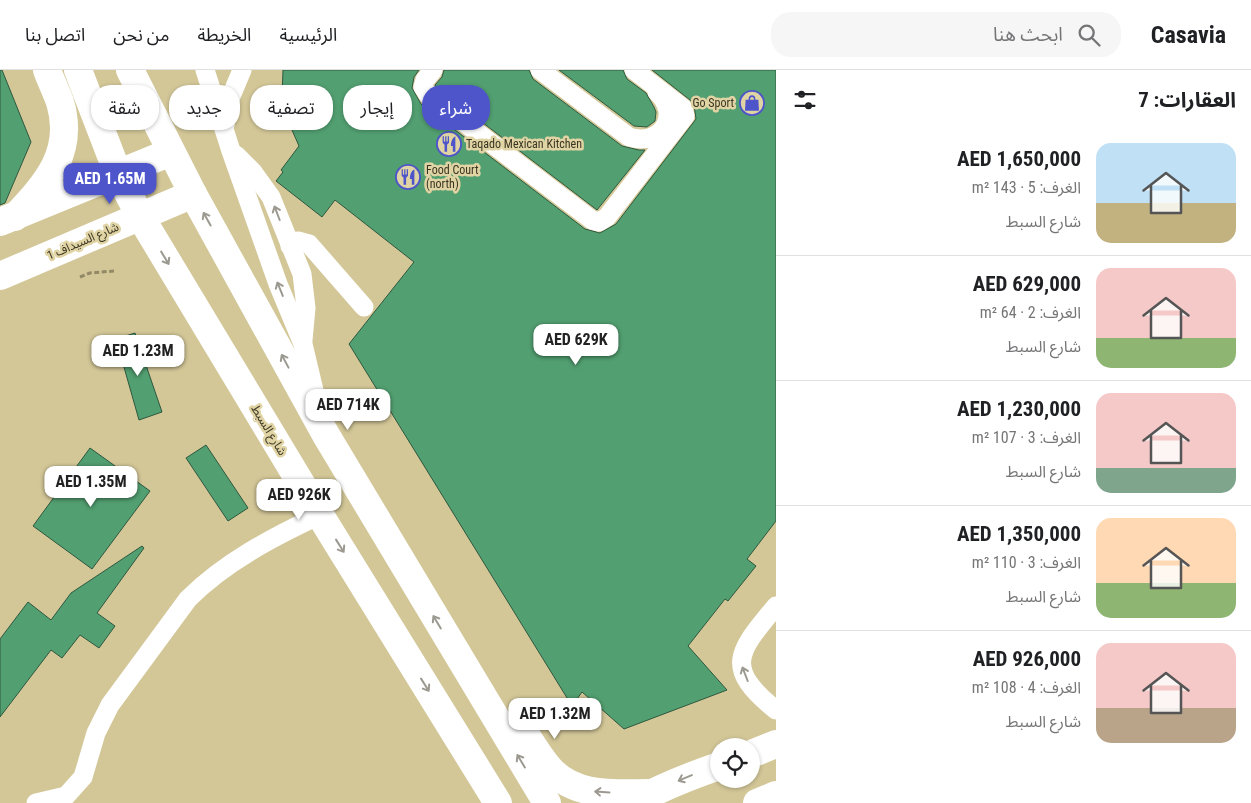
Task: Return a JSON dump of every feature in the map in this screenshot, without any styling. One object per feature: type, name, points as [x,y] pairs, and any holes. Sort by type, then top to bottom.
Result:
[{"type":"street","points":[[8,220],[47,181],[60,155],[64,128],[60,102],[47,70]]},
{"type":"street","name":"شارع السبط","points":[[78,70],[118,174],[140,216],[320,515],[498,803]]},
{"type":"street","points":[[130,70],[193,194],[326,435],[547,803]]},
{"type":"street","points":[[8,220],[172,152]]},
{"type":"street","name":"شارع السيداف 1","points":[[0,276],[193,194]]},
{"type":"street","points":[[474,683],[488,689],[509,709],[550,770],[578,788],[599,793],[642,798],[710,770]]},
{"type":"street","points":[[760,750],[776,744]]},
{"type":"street","points":[[758,803],[776,795]]},
{"type":"lane","points":[[205,70],[210,85]]},
{"type":"lane","points":[[236,85],[242,70]]},
{"type":"lane","points":[[432,70],[423,83],[425,92],[595,222],[604,221],[658,153],[683,119],[685,112],[683,108],[634,70]]},
{"type":"lane","points":[[540,70],[629,138],[641,140],[655,137],[666,123],[667,105],[663,97],[629,70]]},
{"type":"lane","points":[[550,70],[658,153]]},
{"type":"lane","points":[[226,130],[231,151],[278,284],[303,344],[326,435]]},
{"type":"lane","points":[[231,151],[243,161],[263,184],[271,197],[302,274],[306,308],[303,344]]},
{"type":"lane","points":[[290,246],[298,242],[309,244],[364,307]]},
{"type":"lane","points":[[36,803],[66,796],[83,778],[96,733],[110,705],[176,613],[194,593],[226,566],[255,548],[320,515]]},
{"type":"lane","points":[[776,606],[750,637],[743,650],[741,665],[746,680],[776,710]]},
{"type":"building","points":[[0,70],[2,70],[31,142],[5,203],[0,205]]},
{"type":"building","points":[[283,70],[419,70],[414,77],[412,88],[422,105],[422,130],[455,130],[585,229],[600,233],[616,224],[696,119],[694,105],[690,100],[652,70],[776,70],[776,521],[747,559],[756,566],[728,601],[725,599],[688,646],[727,690],[624,729],[582,692],[572,706],[349,344],[414,262],[335,200],[322,217],[276,181],[283,172],[281,170],[299,146],[292,130],[333,130],[333,85],[282,85]]},
{"type":"building","points":[[444,70],[529,70],[533,79],[622,146],[645,150],[597,210],[490,128],[490,85],[435,85],[442,77]]},
{"type":"building","points":[[559,70],[623,70],[627,79],[646,93],[656,112],[655,121],[647,127],[634,126]]},
{"type":"building","points":[[135,333],[162,412],[139,420],[116,339]]},
{"type":"building","points":[[206,445],[248,508],[228,521],[186,458]]},
{"type":"building","points":[[90,448],[150,491],[92,569],[33,526]]},
{"type":"building","points":[[142,546],[144,548],[97,613],[115,626],[99,648],[80,635],[62,658],[51,650],[0,717],[0,639],[28,602],[51,620],[71,593]]},
{"type":"place","name":"Go Sport","points":[[752,103]]},
{"type":"place","name":"Taqado Mexican Kitchen","points":[[449,144]]},
{"type":"place","name":"Food Court (north)","points":[[408,177]]}]
